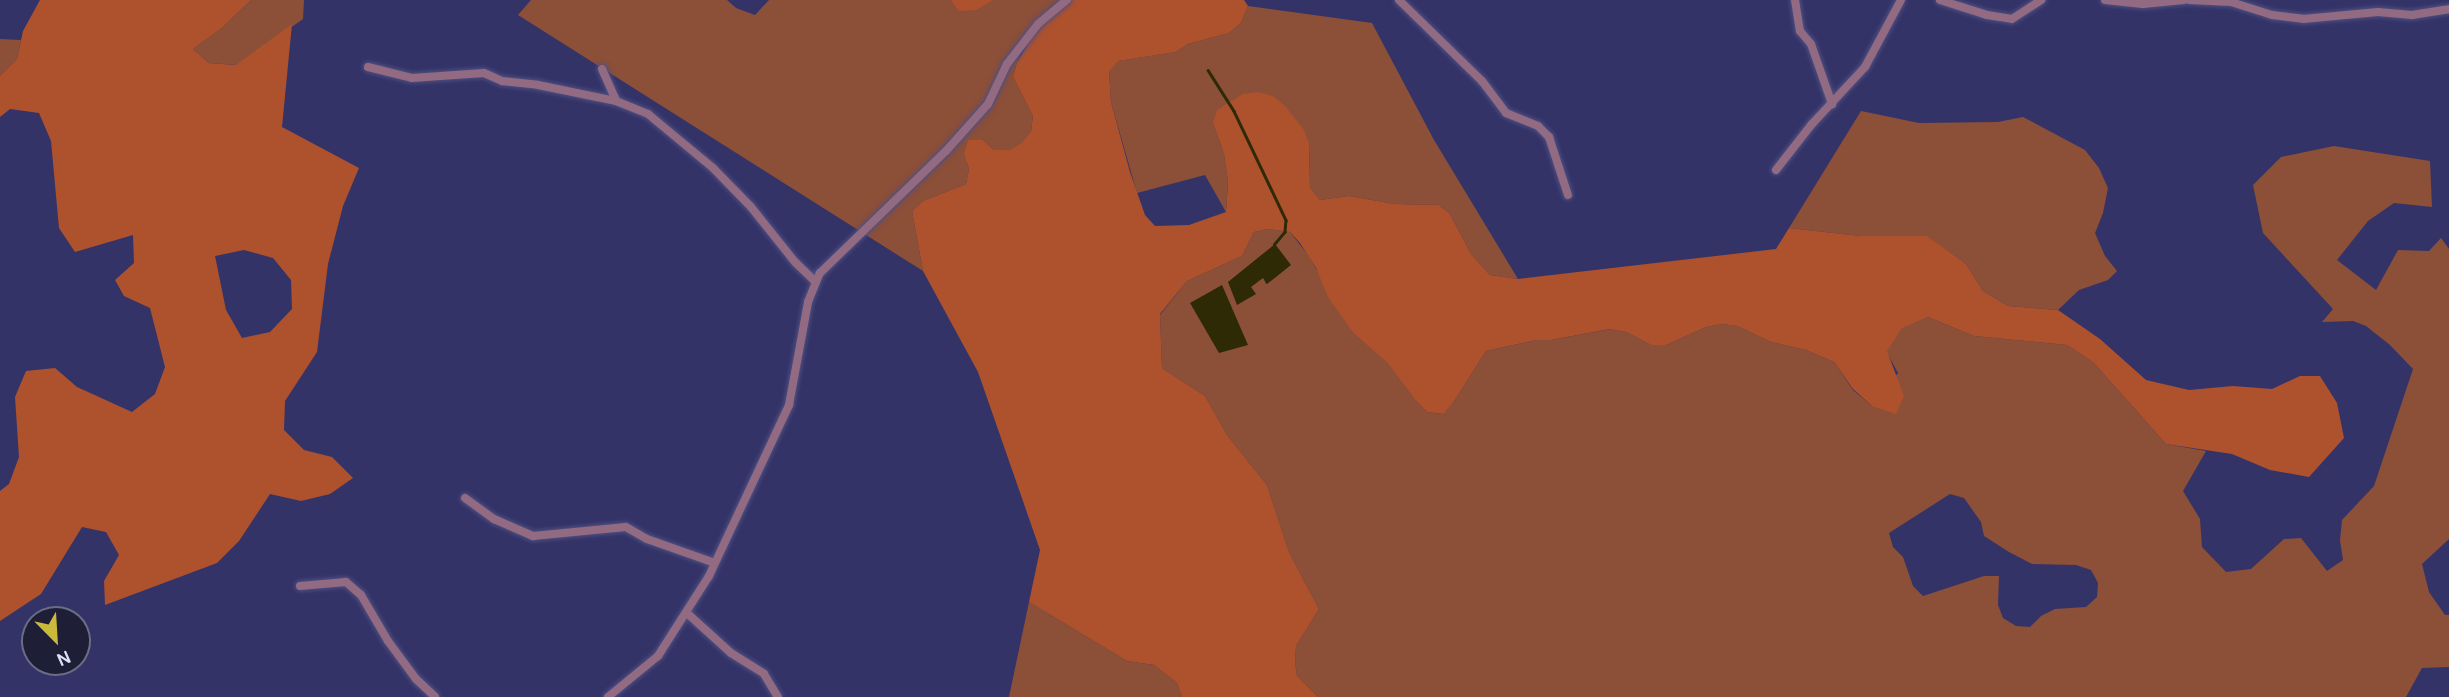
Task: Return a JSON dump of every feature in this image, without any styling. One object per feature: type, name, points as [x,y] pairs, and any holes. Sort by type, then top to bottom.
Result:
[{"type":"street","points":[[608,697],[658,656],[688,614],[715,563],[789,405],[808,302],[816,282],[837,254],[879,219],[954,143],[988,104],[1007,64],[1038,24],[1067,0]]},
{"type":"street","points":[[1399,0],[1482,81],[1506,113],[1538,126],[1549,137],[1568,195]]},
{"type":"street","points":[[1795,0],[1800,31],[1811,44],[1832,104]]},
{"type":"street","points":[[1776,170],[1812,124],[1865,67],[1901,0]]},
{"type":"street","points":[[1940,0],[1987,15],[2012,19],[2041,0]]},
{"type":"street","points":[[2105,0],[2143,4],[2187,0],[2231,2],[2272,15],[2303,19],[2378,12],[2412,15],[2449,9]]},
{"type":"street","points":[[368,67],[412,78],[484,73],[502,81],[538,85],[616,102],[648,114],[713,168],[816,282]]},
{"type":"street","points":[[603,69],[616,102]]},
{"type":"street","points":[[465,498],[494,519],[533,536],[626,527],[647,539],[715,563]]},
{"type":"street","points":[[300,586],[345,582],[361,595],[388,641],[416,679],[436,697]]},
{"type":"street","points":[[688,614],[731,653],[764,674],[778,697]]},
{"type":"shaded area","points":[[40,0],[251,0],[222,28],[193,49],[209,63],[236,65],[292,24],[282,127],[359,168],[343,206],[328,264],[317,352],[285,401],[284,430],[304,450],[332,457],[353,478],[330,494],[301,501],[270,494],[239,541],[217,563],[105,605],[104,581],[119,555],[106,532],[82,527],[41,594],[0,621],[0,491],[9,484],[19,457],[15,397],[26,371],[55,368],[77,387],[132,412],[155,394],[165,367],[150,308],[124,296],[115,280],[134,263],[133,235],[75,252],[59,228],[51,141],[39,113],[10,109],[0,117],[0,76],[17,59],[23,31]],"holes":[[[244,250],[273,258],[291,280],[292,309],[270,332],[242,338],[226,310],[215,256]]]},
{"type":"shaded area","points":[[251,0],[304,0],[303,19],[237,65],[209,63],[193,49],[222,28]]},
{"type":"shaded area","points":[[531,0],[727,0],[736,8],[755,15],[769,0],[950,0],[960,11],[993,0],[1067,0],[1023,47],[1017,62],[1013,77],[1033,116],[1031,131],[1022,144],[1009,150],[994,150],[983,140],[964,155],[969,169],[966,184],[923,201],[912,211],[923,271],[518,15]]},
{"type":"shaded area","points":[[950,0],[993,0],[976,10],[959,11]]},
{"type":"shaded area","points":[[1067,0],[1244,0],[1248,6],[1241,23],[1229,33],[1188,44],[1176,52],[1118,61],[1109,72],[1111,102],[1130,172],[1145,215],[1155,226],[1189,225],[1226,212],[1228,182],[1224,154],[1213,123],[1217,110],[1243,94],[1258,92],[1273,96],[1285,106],[1304,130],[1309,144],[1310,187],[1320,200],[1349,196],[1395,204],[1439,205],[1450,214],[1471,254],[1490,275],[1518,279],[1776,249],[1789,228],[1860,236],[1927,236],[1966,264],[1983,291],[2008,306],[2058,310],[2100,339],[2146,380],[2189,390],[2233,386],[2272,389],[2300,376],[2320,376],[2337,403],[2344,438],[2309,477],[2270,470],[2232,454],[2166,444],[2094,363],[2067,345],[1974,336],[1928,317],[1902,328],[1887,351],[1904,396],[1896,414],[1872,406],[1853,389],[1834,362],[1806,350],[1771,342],[1737,326],[1722,324],[1706,327],[1666,345],[1651,345],[1626,332],[1610,329],[1486,351],[1443,414],[1427,412],[1388,363],[1354,334],[1328,297],[1316,268],[1290,232],[1268,229],[1254,232],[1242,256],[1187,281],[1160,314],[1162,368],[1205,396],[1227,435],[1267,485],[1289,552],[1319,609],[1296,646],[1295,662],[1297,676],[1318,697],[1182,697],[1177,683],[1154,665],[1127,661],[1029,602],[1040,550],[978,372],[923,271],[912,211],[923,201],[966,184],[969,169],[964,155],[968,140],[983,140],[994,150],[1009,150],[1022,143],[1031,131],[1033,116],[1013,77],[1017,62],[1042,21]]},
{"type":"shaded area","points":[[1248,6],[1372,23],[1434,140],[1518,279],[1490,275],[1471,254],[1450,214],[1439,205],[1395,204],[1349,196],[1320,200],[1310,187],[1309,144],[1213,123],[1224,154],[1228,182],[1226,212],[1205,175],[1137,193],[1111,102],[1109,72],[1117,61],[1176,52],[1188,44],[1229,33],[1241,23]]},
{"type":"shaded area","points":[[0,39],[21,40],[17,59],[0,76]]},
{"type":"shaded area","points":[[1861,111],[1919,123],[1998,122],[2023,117],[2085,150],[2099,168],[2108,188],[2103,213],[2095,233],[2105,256],[2117,271],[2108,280],[2079,290],[2058,310],[2008,306],[1983,291],[1966,264],[1926,236],[1860,236],[1789,228]]},
{"type":"shaded area","points":[[2334,146],[2430,161],[2432,207],[2394,203],[2368,221],[2337,260],[2376,290],[2398,250],[2429,251],[2441,238],[2449,249],[2449,539],[2422,564],[2429,592],[2445,615],[2449,615],[2449,667],[2422,668],[2406,697],[1318,697],[1297,676],[1295,662],[1296,646],[1319,609],[1289,552],[1267,485],[1227,435],[1205,396],[1162,368],[1160,315],[1187,281],[1242,256],[1254,232],[1268,229],[1290,232],[1308,255],[1354,334],[1389,363],[1427,412],[1442,414],[1453,403],[1486,351],[1536,340],[1551,340],[1611,329],[1626,332],[1651,345],[1666,345],[1706,327],[1722,324],[1737,326],[1771,342],[1806,350],[1834,362],[1853,390],[1872,406],[1898,373],[1886,351],[1902,327],[1928,317],[1974,336],[2067,345],[2094,363],[2166,444],[2206,451],[2183,491],[2200,519],[2202,547],[2226,572],[2251,569],[2284,539],[2301,538],[2327,571],[2343,560],[2340,540],[2342,520],[2374,486],[2413,369],[2390,345],[2366,326],[2353,321],[2322,322],[2333,309],[2263,233],[2253,185],[2281,157]],"holes":[[[1290,265],[1266,284],[1263,277],[1250,287],[1255,294],[1228,282]],[[1950,494],[1964,498],[1981,522],[1984,536],[2009,552],[2032,564],[2076,565],[2091,570],[2098,583],[2097,597],[2086,607],[2055,609],[2041,616],[2030,627],[2016,626],[2003,618],[1998,605],[1999,576],[1984,576],[1923,596],[1913,586],[1903,557],[1893,547],[1889,533]]]},
{"type":"shaded area","points":[[1275,244],[1291,265],[1267,284],[1263,278],[1251,287],[1256,294],[1237,305],[1228,282]]},
{"type":"shaded area","points":[[1222,285],[1248,345],[1219,353],[1190,303]]},
{"type":"shaded area","points":[[1029,602],[1127,661],[1154,665],[1177,683],[1182,697],[1009,697]]},
{"type":"waterway","points":[[1208,70],[1234,111],[1286,220],[1285,232],[1275,244]]}]
